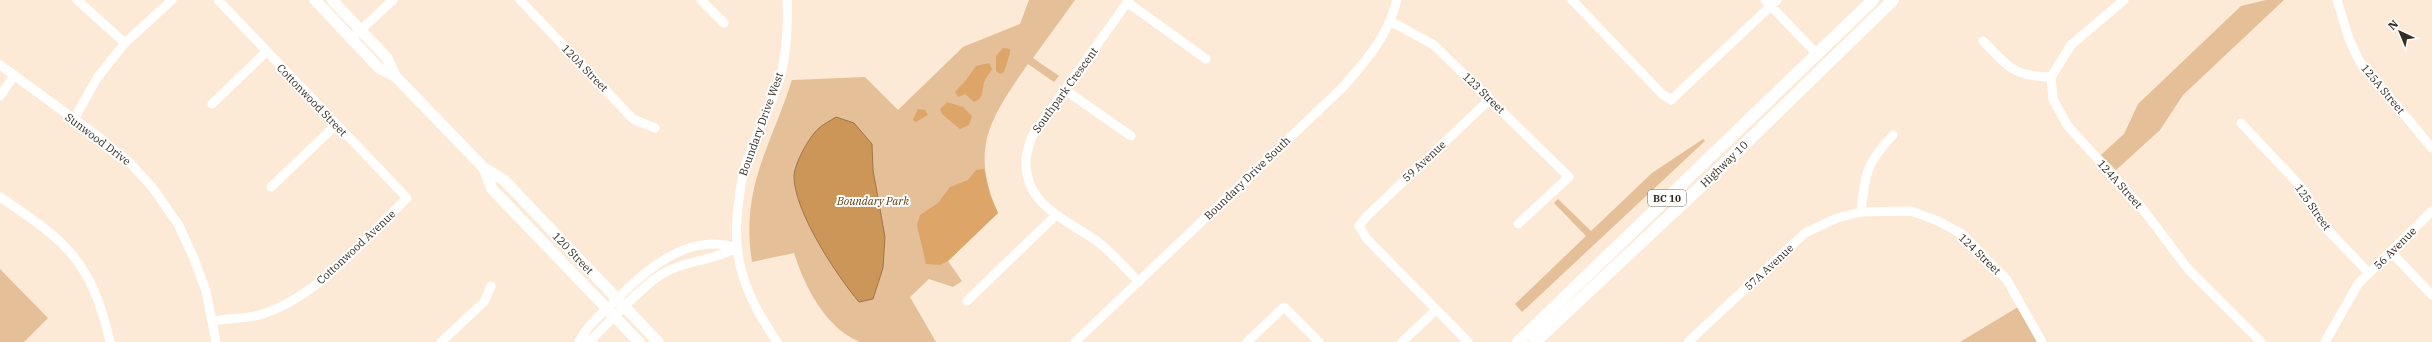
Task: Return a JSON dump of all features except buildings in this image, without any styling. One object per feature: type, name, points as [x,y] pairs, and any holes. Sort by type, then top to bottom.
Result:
[{"type":"highway","name":"Highway 10","points":[[1518,342],[1816,53],[1873,0]]},
{"type":"highway","name":"Highway 10","points":[[1535,342],[1712,176],[1893,0]]},
{"type":"highway","points":[[1712,176],[1716,162],[1811,70],[1816,53]]},
{"type":"main road","name":"120 Street","points":[[315,0],[379,68],[395,76],[484,168],[504,180],[658,342]]},
{"type":"main road","name":"120 Street","points":[[332,0],[387,58],[395,76]]},
{"type":"main road","name":"120 Street","points":[[484,168],[492,189],[639,342]]},
{"type":"street","points":[[77,0],[125,43]]},
{"type":"street","points":[[73,121],[97,78],[125,43],[172,0]]},
{"type":"street","name":"Cottonwood Street","points":[[218,0],[407,198]]},
{"type":"street","points":[[352,38],[393,0]]},
{"type":"street","name":"120A Street","points":[[520,0],[633,119],[655,128]]},
{"type":"street","points":[[701,0],[724,22]]},
{"type":"street","name":"Boundary Drive West","points":[[736,248],[735,228],[741,179],[779,80],[787,39],[787,0]]},
{"type":"street","name":"Boundary Drive South","points":[[1076,342],[1342,88],[1370,56],[1390,21],[1397,0]]},
{"type":"street","points":[[1572,0],[1659,97],[1671,100],[1771,2],[1816,53]]},
{"type":"street","points":[[1983,41],[2008,67],[2028,76],[2051,77],[2072,44],[2124,0]]},
{"type":"street","name":"125A Street","points":[[2337,0],[2349,39],[2360,62],[2432,148]]},
{"type":"street","points":[[1128,1],[1206,59]]},
{"type":"street","name":"Southpark Crescent","points":[[1128,1],[1032,136],[1026,162],[1031,185],[1038,198],[1055,216],[1094,239],[1139,282]]},
{"type":"street","name":"123 Street","points":[[1390,21],[1434,45],[1569,176],[1518,224]]},
{"type":"street","points":[[212,104],[266,52]]},
{"type":"street","name":"Sunwood Drive","points":[[0,66],[129,162],[152,187],[178,224],[201,277],[216,342]]},
{"type":"street","points":[[0,96],[13,77]]},
{"type":"street","name":"124A Street","points":[[2051,77],[2053,99],[2066,125],[2142,208],[2188,269],[2261,342]]},
{"type":"street","points":[[1065,90],[1131,136]]},
{"type":"street","name":"59 Avenue","points":[[1436,310],[1367,239],[1359,226],[1366,216],[1490,99]]},
{"type":"street","name":"125 Street","points":[[2241,123],[2304,190],[2322,224],[2369,273]]},
{"type":"street","points":[[271,187],[336,125]]},
{"type":"street","points":[[1861,212],[1864,176],[1875,154],[1893,135]]},
{"type":"street","points":[[0,197],[60,240],[80,263],[96,292],[110,342]]},
{"type":"street","name":"Cottonwood Avenue","points":[[212,321],[262,314],[293,301],[325,278],[407,198]]},
{"type":"street","name":"124 Street","points":[[1861,212],[1911,211],[1938,221],[1962,234],[2007,280],[2042,342]]},
{"type":"street","name":"56 Avenue","points":[[2325,342],[2358,284],[2432,211]]},
{"type":"street","name":"57A Avenue","points":[[1688,342],[1805,233],[1837,218],[1861,212]]},
{"type":"street","points":[[967,301],[1055,216]]},
{"type":"street","points":[[579,342],[584,331],[617,298],[663,260],[690,248],[720,243],[736,248]]},
{"type":"street","points":[[583,342],[592,338],[659,276],[688,262],[723,254],[736,248]]},
{"type":"street","points":[[736,248],[740,271],[745,284],[761,319],[777,342]]},
{"type":"street","points":[[2391,252],[2432,295]]},
{"type":"street","points":[[441,342],[484,302],[491,286]]},
{"type":"street","points":[[1247,342],[1284,307],[1319,342]]},
{"type":"street","points":[[1402,342],[1436,310],[1468,342]]},
{"type":"green space","name":"Boundary Park","points":[[1029,0],[1075,0],[1033,58],[1059,76],[1054,82],[1028,64],[1004,100],[995,117],[988,134],[985,151],[985,170],[989,190],[998,213],[948,261],[962,281],[953,287],[929,279],[910,297],[936,342],[860,342],[836,327],[826,316],[810,292],[794,253],[752,262],[749,236],[750,212],[754,189],[767,147],[792,80],[865,77],[898,110],[963,47],[1020,24]]},
{"type":"green space","points":[[2266,0],[2284,0],[2183,95],[2160,130],[2116,170],[2101,155],[2124,134],[2138,104],[2241,6]]},
{"type":"green space","points":[[1703,139],[1705,141],[1522,312],[1515,304],[1586,236],[1554,203],[1558,199],[1591,231],[1652,173]]},
{"type":"green space","points":[[0,269],[48,318],[24,342],[0,342]]},
{"type":"green space","points":[[2018,307],[2038,342],[1960,342]]},
{"type":"shaded area","points":[[1003,48],[1010,49],[1010,53],[1004,72],[1000,74],[996,71],[996,56]]},
{"type":"shaded area","points":[[989,63],[992,69],[985,80],[980,98],[974,102],[965,94],[958,97],[955,92],[976,66]]},
{"type":"shaded area","points":[[947,102],[963,107],[972,116],[969,125],[960,129],[942,114],[940,109]]},
{"type":"shaded area","points":[[918,109],[925,110],[928,115],[916,122],[913,120]]},
{"type":"shaded area","points":[[836,117],[854,123],[872,144],[873,170],[885,237],[883,268],[873,299],[859,302],[839,276],[808,224],[796,189],[794,175],[803,150],[814,133],[824,124]]},
{"type":"shaded area","points":[[984,169],[990,195],[998,213],[948,261],[940,265],[926,264],[917,225],[920,215],[938,203],[950,187],[968,180],[976,170]]}]
